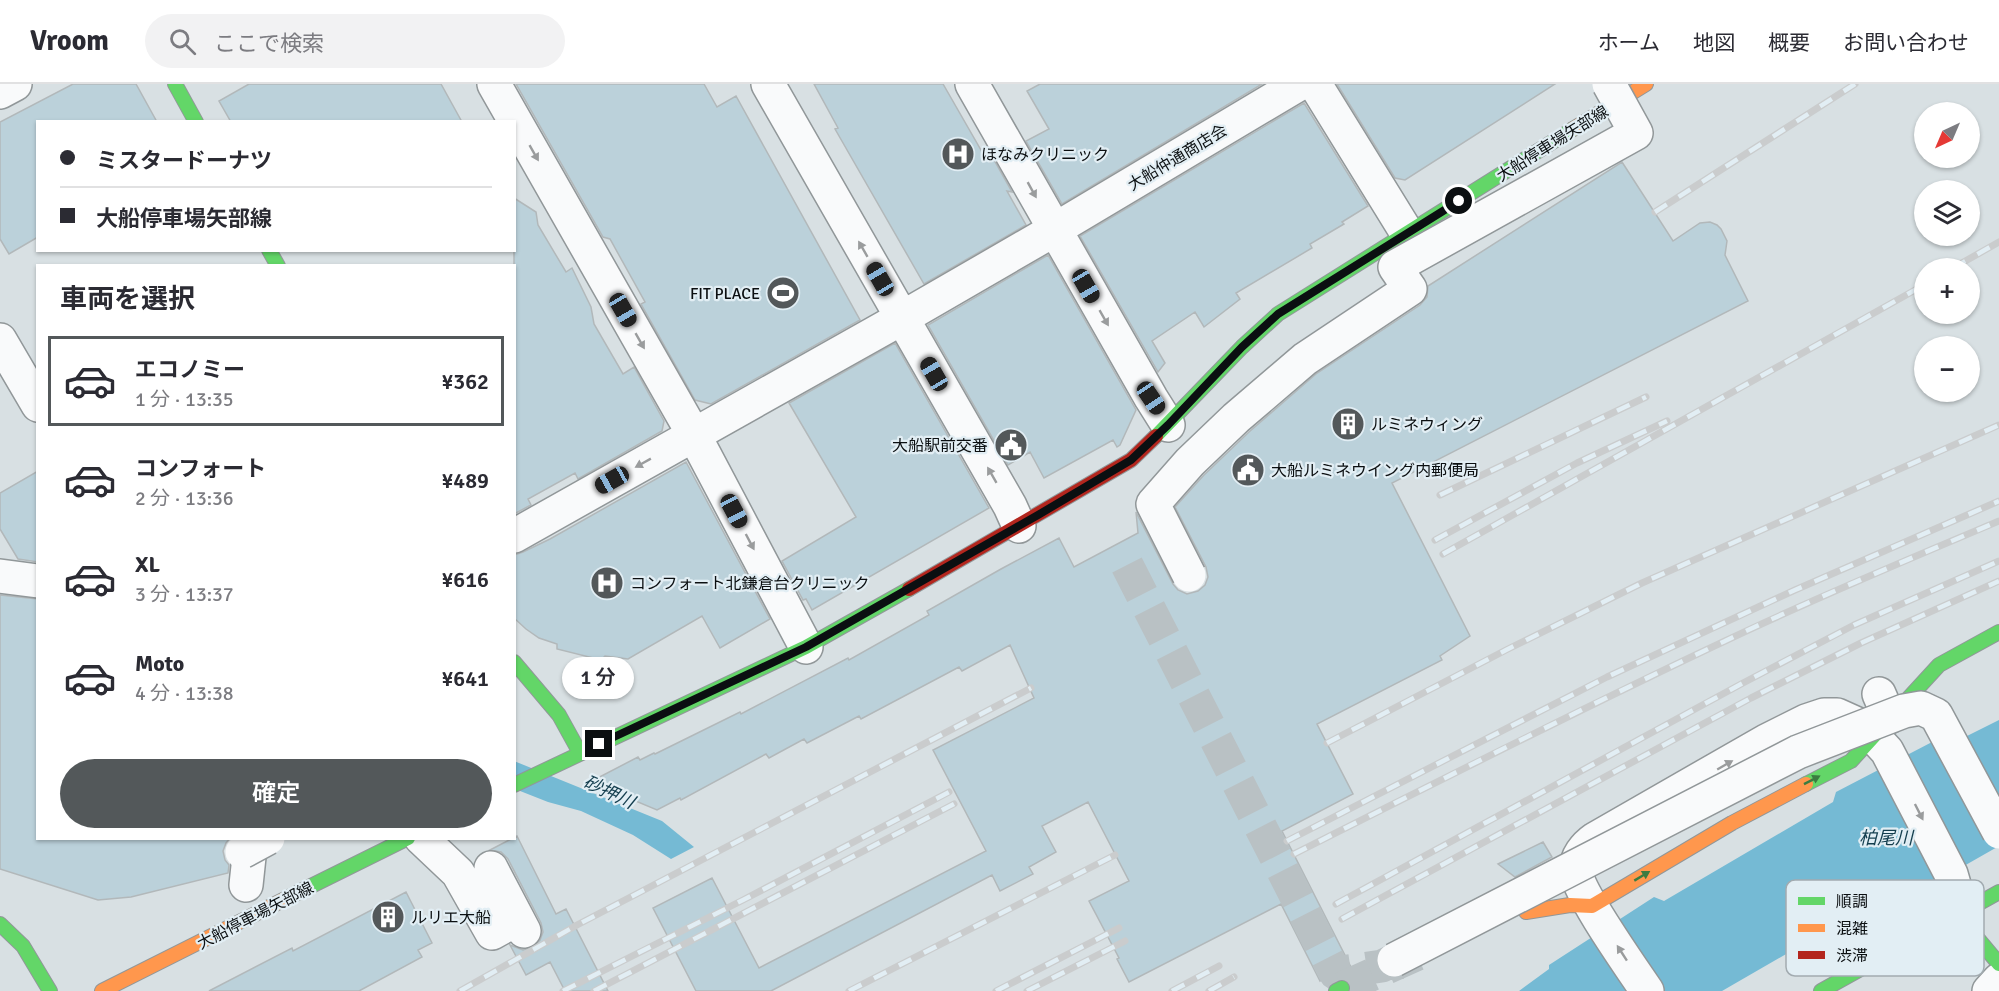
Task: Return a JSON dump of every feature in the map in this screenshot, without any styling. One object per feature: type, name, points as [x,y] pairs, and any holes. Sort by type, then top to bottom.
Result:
[{"type":"main road","points":[[175,84],[195,120]]},
{"type":"main road","name":"大船停車場矢部線","points":[[516,785],[806,647],[1131,460],[1168,425],[1242,347],[1278,314],[1646,84]]},
{"type":"main road","points":[[1526,912],[1570,905],[1595,910],[1732,823],[1851,761],[1939,665],[1999,632]]},
{"type":"main road","points":[[516,664],[559,716],[580,753]]},
{"type":"main road","name":"大船停車場矢部線","points":[[102,991],[404,840]]},
{"type":"main road","points":[[1984,900],[1999,892]]},
{"type":"main road","points":[[0,924],[17,936],[30,953],[50,991]]},
{"type":"main road","points":[[1984,946],[1999,964]]},
{"type":"main road","points":[[1821,991],[1848,976]]},
{"type":"street","points":[[0,92],[15,84]]},
{"type":"street","points":[[494,84],[515,120]]},
{"type":"street","points":[[768,84],[1019,526]]},
{"type":"street","points":[[972,84],[1168,425]]},
{"type":"street","name":"大船仲通商店会","points":[[516,535],[902,318],[1299,84]]},
{"type":"street","points":[[1315,84],[1407,233]]},
{"type":"street","points":[[1189,575],[1153,504],[1190,462],[1236,418],[1305,359],[1410,290],[1395,267],[1636,133],[1609,84]]},
{"type":"street","points":[[516,123],[694,435],[806,647]]},
{"type":"street","points":[[0,340],[36,402]]},
{"type":"street","points":[[0,576],[36,581]]},
{"type":"street","points":[[1394,960],[1798,752],[1884,727],[1904,711],[1922,708],[1936,715],[1999,832]]},
{"type":"street","points":[[1647,991],[1581,886],[1576,871],[1580,855],[1587,845],[1806,720],[1824,715],[1838,715],[1857,724],[1884,727]]},
{"type":"street","points":[[1884,727],[1953,880]]},
{"type":"street","points":[[424,840],[458,873],[506,930],[495,866]]},
{"type":"street","points":[[246,885],[254,843]]},
{"type":"street","points":[[1989,991],[1999,980]]},
{"type":"water","name":"柏尾川","points":[[1999,720],[1999,846],[1939,880],[1786,880],[1786,954],[1722,991],[1519,991],[1549,969],[1549,965],[1654,897],[1664,901],[1833,802],[1836,792],[1934,741],[1945,747]]},
{"type":"water","name":"砂押川","points":[[516,762],[662,821],[694,847],[671,859],[633,835],[581,811],[548,802],[516,789]]},
{"type":"building","points":[[73,84],[136,84],[156,120],[36,120],[36,238],[9,254],[0,239],[0,122]]},
{"type":"building","points":[[249,84],[441,84],[461,120],[230,120],[219,101]]},
{"type":"building","points":[[516,84],[704,84],[717,107],[736,96],[860,320],[711,404],[695,400],[641,304],[645,302],[610,239],[603,237]]},
{"type":"building","points":[[814,84],[943,84],[985,157],[987,156],[990,162],[994,160],[1012,192],[1007,191],[1026,225],[924,284],[835,129],[838,128]]},
{"type":"building","points":[[1040,84],[1262,84],[1062,204],[1026,141],[1049,129],[1027,91]]},
{"type":"building","points":[[1337,84],[1555,84],[1405,180],[1395,178]]},
{"type":"building","points":[[1304,103],[1368,206],[1342,222],[1344,224],[1310,244],[1312,248],[1236,293],[1240,299],[1204,327],[1195,312],[1152,341],[1165,363],[1158,372],[1080,236]]},
{"type":"building","points":[[1622,162],[1673,241],[1700,223],[1710,222],[1721,229],[1727,241],[1725,255],[1748,301],[1392,483],[1470,636],[1440,656],[1442,660],[1317,724],[1353,794],[1282,831],[1353,971],[1375,959],[1377,968],[1383,975],[1393,979],[1359,982],[1353,973],[1343,969],[1328,974],[1320,981],[1281,904],[1129,982],[1089,901],[1129,881],[1088,802],[1042,826],[1056,852],[1029,867],[1033,874],[1000,891],[992,875],[771,991],[696,991],[653,908],[712,878],[759,968],[986,851],[933,750],[1034,698],[1010,645],[962,671],[959,667],[861,719],[859,716],[807,743],[804,739],[769,758],[766,754],[681,800],[680,798],[657,810],[590,782],[638,757],[640,760],[655,754],[740,712],[741,714],[848,658],[849,660],[929,615],[927,611],[1059,538],[1074,567],[1138,533],[1136,512],[1173,584],[1178,590],[1187,594],[1198,591],[1205,585],[1208,577],[1206,567],[1175,507],[1204,475],[1316,374],[1420,305],[1427,297],[1428,286]]},
{"type":"building","points":[[516,199],[536,212],[538,225],[566,272],[572,268],[591,307],[594,324],[623,374],[634,367],[664,421],[662,431],[578,479],[575,473],[528,499],[531,505],[516,513],[516,264],[514,264]]},
{"type":"building","points":[[1048,255],[1136,410],[1120,445],[1117,447],[1113,440],[1044,478],[1030,452],[1008,465],[928,325]]},
{"type":"building","points":[[895,343],[989,508],[812,610],[806,599],[803,600],[782,561],[856,517],[789,403]]},
{"type":"building","points":[[686,462],[770,619],[720,648],[702,616],[628,659],[605,656],[601,660],[557,649],[557,644],[539,638],[516,620],[516,554],[550,539]]},
{"type":"building","points":[[36,472],[36,562],[18,559],[0,529],[0,493]]},
{"type":"building","points":[[0,595],[36,599],[36,840],[228,840],[223,851],[229,865],[228,873],[131,897],[98,900],[0,869]]},
{"type":"building","points":[[516,837],[556,914],[566,909],[608,991],[565,991],[550,962],[526,975],[510,945],[523,950],[533,947],[540,940],[543,932],[541,923],[508,859],[501,852],[490,850],[509,840],[516,840]]},
{"type":"building","points":[[1543,842],[1552,857],[1515,877],[1498,864]]},
{"type":"building","name":"ルリエ大船","points":[[406,892],[432,943],[418,950],[422,957],[359,991],[209,991],[292,948],[293,951]]},
{"type":"tunnel","points":[[1127,565],[1335,973],[1382,966],[1394,960]]},
{"type":"tunnel","points":[[1342,988],[1422,952]]},
{"type":"railway","points":[[1655,212],[1855,84]]},
{"type":"railway","points":[[1971,258],[1999,242]]},
{"type":"railway","points":[[1443,554],[1914,291]]},
{"type":"railway","points":[[1440,495],[1646,397]]},
{"type":"railway","points":[[1435,540],[1577,463],[1667,421]]},
{"type":"railway","points":[[1327,743],[1506,650],[1642,583],[1999,425]]},
{"type":"railway","points":[[1287,841],[1607,677],[1795,590],[1999,501]]},
{"type":"railway","points":[[1294,854],[1563,719],[1725,641],[1827,594],[1999,521]]},
{"type":"railway","points":[[1336,904],[1854,625],[1999,561]]},
{"type":"railway","points":[[1342,919],[1751,698],[1861,643],[1999,581]]},
{"type":"railway","points":[[460,991],[577,925],[1031,688]]},
{"type":"railway","points":[[563,991],[949,792]]},
{"type":"railway","points":[[594,991],[954,804]]},
{"type":"railway","points":[[849,991],[1115,855]]},
{"type":"railway","points":[[996,991],[1119,928]]},
{"type":"railway","points":[[1027,991],[1125,941]]},
{"type":"railway","points":[[1172,991],[1219,966]]},
{"type":"railway","points":[[1209,991],[1234,977]]},
{"type":"traffic: fast","points":[[175,84],[195,120]]},
{"type":"traffic: fast","points":[[1156,436],[1242,347],[1278,314],[1573,129]]},
{"type":"traffic: fast","points":[[270,252],[277,264]]},
{"type":"traffic: fast","points":[[516,784],[806,647],[909,589]]},
{"type":"traffic: fast","points":[[1806,784],[1851,761],[1939,665],[1999,632]]},
{"type":"traffic: fast","points":[[516,664],[559,715],[580,753]]},
{"type":"traffic: fast","points":[[299,892],[404,840]]},
{"type":"traffic: fast","points":[[1984,900],[1999,892]]},
{"type":"traffic: fast","points":[[0,924],[23,946],[50,991]]},
{"type":"traffic: fast","points":[[1984,946],[1999,964]]},
{"type":"traffic: fast","points":[[1821,991],[1848,976]]},
{"type":"traffic: fast","points":[[1336,991],[1342,988]]},
{"type":"traffic: slow","points":[[1573,129],[1646,84]]},
{"type":"traffic: slow","points":[[1526,912],[1570,905],[1592,906],[1732,823],[1806,784]]},
{"type":"traffic: slow","points":[[102,991],[299,892]]},
{"type":"traffic: jam","points":[[909,589],[1131,460],[1156,436]]},
{"type":"place","name":"ほなみクリニック","points":[[958,154]]},
{"type":"place","name":"FIT PLACE","points":[[783,293]]},
{"type":"place","name":"ルミネウィング","points":[[1348,424]]},
{"type":"place","name":"大船駅前交番","points":[[1011,445]]},
{"type":"place","name":"大船ルミネウイング内郵便局","points":[[1248,470]]},
{"type":"place","name":"コンフォート北鎌倉台クリニック","points":[[607,583]]},
{"type":"place","name":"ルリエ大船","points":[[388,917]]},
{"type":"route","points":[[599,744],[806,647],[1131,460],[1168,425],[1242,347],[1278,314],[1459,201]]}]
